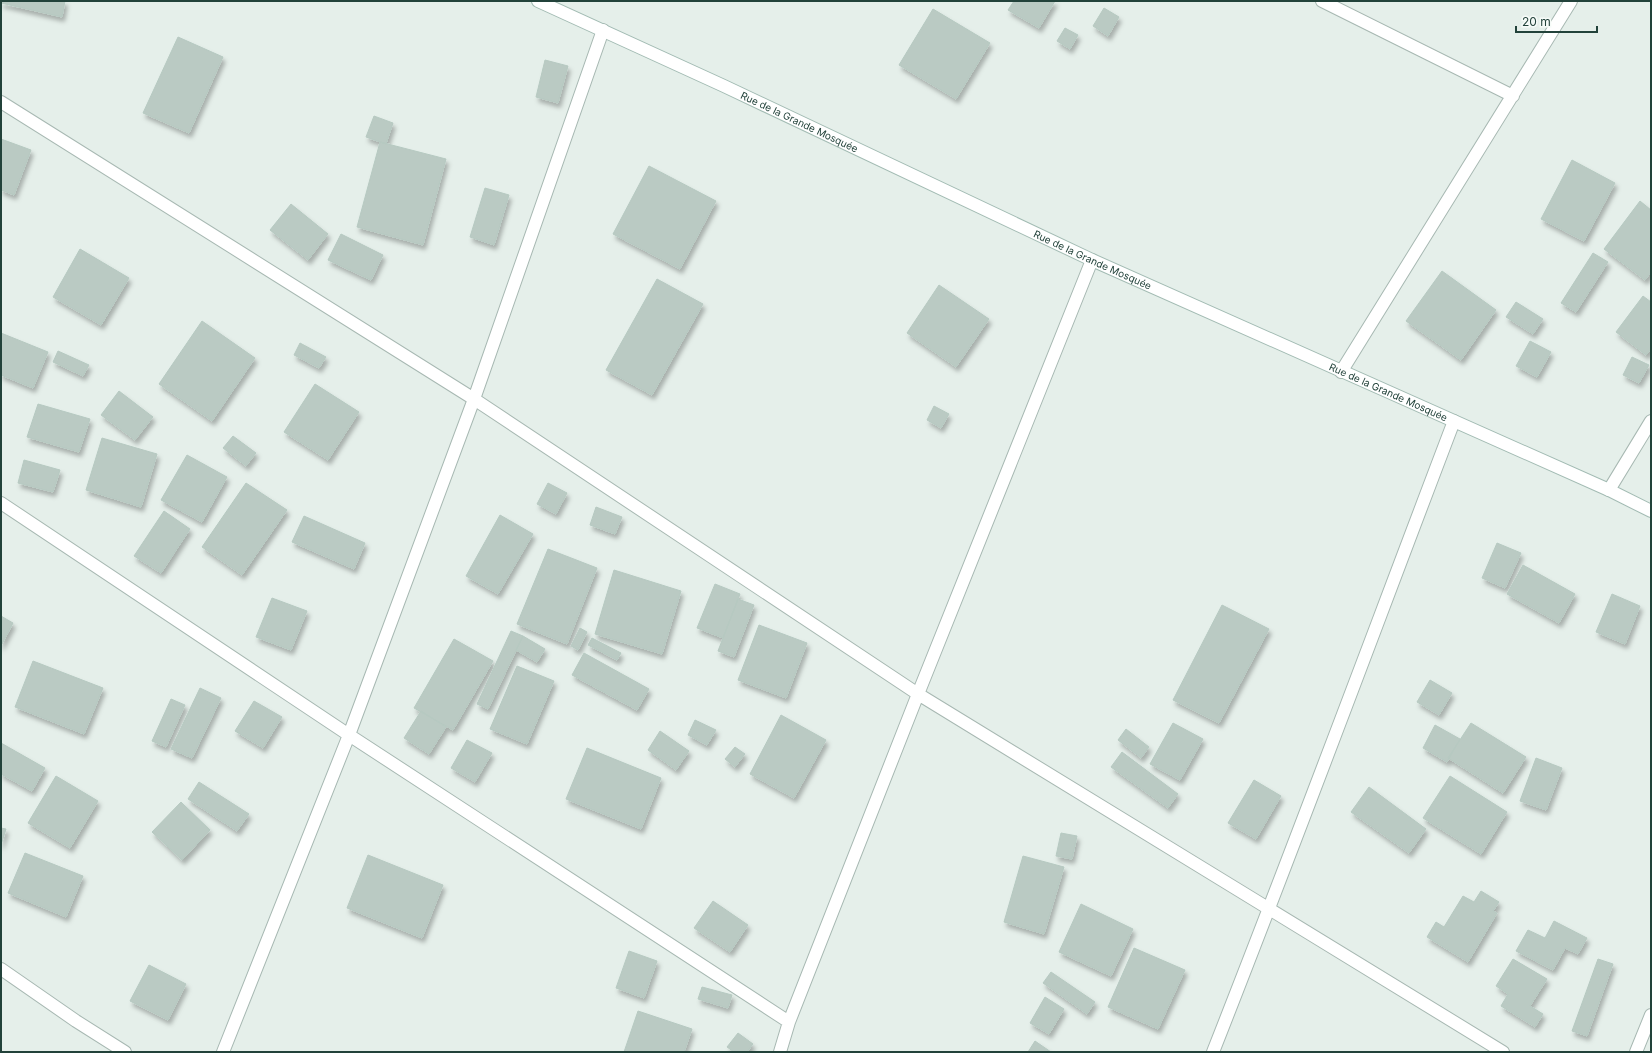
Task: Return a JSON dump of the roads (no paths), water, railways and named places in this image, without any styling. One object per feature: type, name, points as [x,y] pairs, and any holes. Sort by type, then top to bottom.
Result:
[{"type":"street","name":"Rue de la Grande Mosquée","points":[[538,1],[603,30],[1092,260],[1609,490],[1651,511]]},
{"type":"street","points":[[1322,1],[1513,96]]},
{"type":"street","points":[[1341,372],[1571,1]]},
{"type":"street","points":[[222,1052],[349,735],[474,399],[603,30]]},
{"type":"street","points":[[1,102],[474,399],[918,694],[1503,1052]]},
{"type":"street","points":[[780,1052],[789,1022],[918,694],[1092,260]]},
{"type":"street","points":[[1213,1052],[1269,909],[1454,421]]},
{"type":"street","points":[[1609,490],[1651,421]]},
{"type":"street","points":[[1,503],[349,735],[789,1022]]},
{"type":"street","points":[[1,969],[76,1021],[125,1052]]},
{"type":"street","points":[[1636,1052],[1651,1015]]}]
